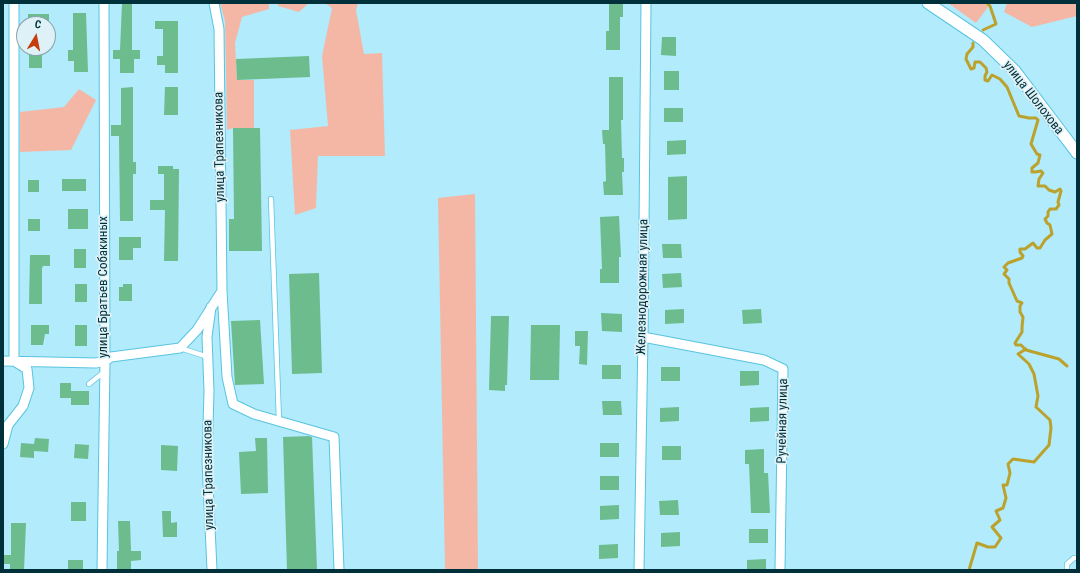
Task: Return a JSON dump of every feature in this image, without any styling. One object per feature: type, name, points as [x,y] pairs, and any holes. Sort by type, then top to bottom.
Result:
[{"type":"street","points":[[14,3],[14,361]]},
{"type":"street","name":"улица Братьев Собакиных","points":[[102,570],[105,361],[104,3]]},
{"type":"street","name":"улица Трапезникова","points":[[214,3],[219,29],[222,291],[227,377],[233,404],[254,414],[278,421]]},
{"type":"street","name":"Железнодорожная улица","points":[[639,570],[646,3]]},
{"type":"street","name":"улица Шолохова","points":[[928,3],[983,40],[1015,71],[1077,153]]},
{"type":"street","points":[[3,361],[96,363],[105,361],[111,357],[180,348],[197,330],[222,291]]},
{"type":"street","name":"улица Трапезникова","points":[[211,308],[207,337],[209,391],[207,461],[212,570]]},
{"type":"street","name":"Ручейная улица","points":[[643,337],[764,360],[783,369],[780,570]]},
{"type":"street","points":[[3,444],[8,425],[23,406],[30,388],[27,369],[14,361]]},
{"type":"street","points":[[278,421],[334,437],[339,570]]},
{"type":"lane","points":[[271,199],[278,421]]},
{"type":"lane","points":[[180,348],[208,357]]},
{"type":"lane","points":[[89,384],[104,372]]},
{"type":"lane","points":[[1067,570],[1067,564],[1074,558],[1077,558]]},
{"type":"shaded area","points":[[220,3],[269,3],[269,9],[242,17],[235,43],[237,80],[254,80],[254,128],[233,128],[227,130],[225,21]]},
{"type":"shaded area","points":[[278,3],[309,3],[299,12],[278,6]]},
{"type":"shaded area","points":[[325,3],[358,3],[356,10],[364,54],[382,53],[385,156],[318,156],[316,208],[295,215],[290,130],[328,126],[322,56],[332,8]]},
{"type":"shaded area","points":[[948,3],[991,3],[976,23]]},
{"type":"shaded area","points":[[1007,3],[1077,3],[1077,16],[1032,27],[1004,12]]},
{"type":"shaded area","points":[[79,89],[96,100],[71,150],[20,152],[20,112],[64,107]]},
{"type":"shaded area","points":[[475,194],[478,570],[445,570],[438,198]]},
{"type":"building","points":[[122,3],[132,3],[132,50],[140,50],[140,59],[134,59],[134,73],[120,73],[120,59],[113,59],[113,50],[120,50]]},
{"type":"building","points":[[609,3],[623,3],[623,17],[620,17],[620,50],[606,50],[606,31],[609,31]]},
{"type":"building","points":[[73,13],[86,13],[88,72],[74,72],[74,61],[68,61],[68,50],[73,50]]},
{"type":"building","points":[[28,14],[49,14],[49,16],[28,16]]},
{"type":"building","points":[[155,21],[178,21],[178,73],[165,73],[165,65],[157,65],[157,56],[163,56],[163,29],[155,29]]},
{"type":"building","points":[[662,37],[676,37],[676,56],[661,55]]},
{"type":"building","points":[[29,56],[42,56],[42,68],[29,68]]},
{"type":"building","points":[[309,56],[310,77],[237,80],[236,59]]},
{"type":"building","points":[[664,71],[679,71],[679,90],[664,90]]},
{"type":"building","points":[[609,77],[623,77],[623,120],[621,120],[622,158],[624,158],[624,172],[622,172],[623,195],[604,195],[603,182],[606,181],[605,144],[603,144],[602,130],[609,130]]},
{"type":"building","points":[[133,87],[133,162],[136,162],[136,174],[133,174],[133,221],[120,221],[119,136],[111,136],[111,125],[121,125],[121,88]]},
{"type":"building","points":[[165,87],[178,87],[178,115],[164,115]]},
{"type":"building","points":[[664,108],[683,108],[683,122],[664,122]]},
{"type":"building","points":[[233,128],[260,128],[262,251],[229,251],[229,219],[234,219]]},
{"type":"building","points":[[686,140],[686,154],[667,155],[667,141]]},
{"type":"building","points":[[158,166],[173,166],[173,169],[179,169],[178,261],[164,261],[165,210],[150,210],[150,200],[164,200],[164,174],[158,174]]},
{"type":"building","points":[[687,176],[687,219],[668,220],[668,177]]},
{"type":"building","points":[[62,179],[86,179],[86,191],[62,191]]},
{"type":"building","points":[[28,180],[39,180],[39,192],[28,192]]},
{"type":"building","points":[[68,209],[88,209],[88,229],[68,229]]},
{"type":"building","points":[[619,216],[621,257],[619,257],[619,283],[600,283],[600,269],[602,269],[600,217]]},
{"type":"building","points":[[28,219],[40,219],[40,231],[28,231]]},
{"type":"building","points":[[119,237],[141,237],[141,248],[133,248],[133,260],[119,260]]},
{"type":"building","points":[[662,244],[681,244],[682,258],[663,258]]},
{"type":"building","points":[[74,249],[86,249],[86,268],[74,268]]},
{"type":"building","points":[[30,255],[50,255],[50,266],[43,266],[42,268],[42,304],[29,304]]},
{"type":"building","points":[[319,273],[322,373],[292,374],[289,274]]},
{"type":"building","points":[[681,273],[682,287],[663,288],[662,274]]},
{"type":"building","points":[[75,284],[87,284],[87,302],[75,302]]},
{"type":"building","points":[[123,284],[132,284],[132,301],[119,301],[119,287],[123,287]]},
{"type":"building","points":[[684,309],[684,323],[665,324],[665,310]]},
{"type":"building","points":[[761,309],[762,323],[743,324],[742,310]]},
{"type":"building","points":[[601,313],[622,314],[622,332],[602,331]]},
{"type":"building","points":[[491,316],[509,316],[507,385],[505,385],[505,391],[489,390]]},
{"type":"building","points":[[260,320],[264,384],[235,385],[231,321]]},
{"type":"building","points":[[31,325],[49,325],[49,334],[45,334],[43,345],[31,345]]},
{"type":"building","points":[[75,325],[87,325],[87,346],[75,346]]},
{"type":"building","points":[[531,325],[560,325],[559,380],[530,380]]},
{"type":"building","points":[[575,331],[588,331],[587,365],[579,364],[580,346],[575,346]]},
{"type":"building","points":[[602,365],[621,365],[621,379],[602,379]]},
{"type":"building","points":[[661,367],[680,367],[680,381],[661,381]]},
{"type":"building","points":[[740,371],[759,371],[759,385],[740,386]]},
{"type":"building","points":[[60,383],[71,383],[71,398],[60,398]]},
{"type":"building","points":[[71,391],[89,391],[89,405],[71,405]]},
{"type":"building","points":[[602,401],[621,401],[622,415],[603,415]]},
{"type":"building","points":[[679,407],[679,421],[660,422],[660,408]]},
{"type":"building","points":[[769,407],[769,421],[750,422],[750,408]]},
{"type":"building","points":[[283,437],[312,437],[317,570],[287,570]]},
{"type":"building","points":[[35,438],[49,439],[48,452],[34,451],[34,458],[20,457],[21,443],[34,444]]},
{"type":"building","points":[[255,438],[267,438],[268,493],[241,494],[239,452],[256,451]]},
{"type":"building","points":[[600,443],[619,443],[619,457],[600,457]]},
{"type":"building","points":[[75,444],[89,445],[88,459],[74,458]]},
{"type":"building","points":[[161,445],[178,446],[177,471],[161,470]]},
{"type":"building","points":[[662,446],[681,446],[681,460],[662,460]]},
{"type":"building","points":[[764,449],[764,473],[768,473],[770,513],[751,513],[749,464],[745,464],[745,450]]},
{"type":"building","points":[[600,476],[619,476],[619,490],[600,490]]},
{"type":"building","points":[[678,500],[679,515],[660,515],[659,501]]},
{"type":"building","points":[[71,502],[86,502],[86,521],[71,521]]},
{"type":"building","points":[[619,505],[619,519],[600,520],[600,506]]},
{"type":"building","points":[[162,511],[171,511],[171,523],[177,522],[177,537],[163,537]]},
{"type":"building","points":[[118,521],[130,521],[131,551],[141,551],[141,560],[131,561],[131,570],[117,570],[117,551],[119,551]]},
{"type":"building","points":[[11,523],[26,523],[24,570],[10,570],[10,564],[3,564],[3,555],[11,555]]},
{"type":"building","points":[[749,529],[768,529],[768,543],[749,543]]},
{"type":"building","points":[[680,532],[680,546],[661,547],[661,533]]},
{"type":"building","points":[[618,544],[618,558],[599,559],[599,545]]},
{"type":"building","points":[[766,559],[766,570],[747,570],[747,560]]},
{"type":"building","points":[[68,560],[83,560],[83,570],[68,570]]},
{"type":"waterway","points":[[983,30],[996,24],[990,6],[987,3]]},
{"type":"waterway","points":[[973,43],[973,47],[967,54],[966,59],[971,69],[974,68],[975,62],[980,62],[986,68],[987,72],[985,80],[988,81],[992,75],[1000,79],[1007,87],[1019,116],[1036,118],[1038,120],[1031,144],[1037,154],[1040,155],[1038,163],[1032,168],[1032,172],[1041,171],[1043,173],[1039,179],[1038,186],[1045,186],[1049,190],[1055,192],[1060,189],[1061,191],[1058,202],[1059,205],[1056,209],[1050,209],[1048,216],[1045,219],[1050,225],[1052,234],[1045,240],[1040,248],[1037,248],[1033,243],[1025,249],[1020,249],[1023,256],[1022,258],[1008,263],[1004,267],[1007,270],[1004,274],[1009,279],[1009,283],[1017,301],[1022,303],[1020,306],[1020,312],[1023,317],[1022,332],[1015,343],[1016,345],[1021,345],[1026,350],[1059,359],[1067,366]]},
{"type":"waterway","points":[[969,570],[977,543],[988,547],[995,547],[1001,538],[992,527],[1000,520],[996,511],[1003,508],[1006,498],[1003,485],[1007,485],[1010,473],[1008,464],[1013,459],[1034,462],[1049,445],[1051,428],[1050,420],[1036,407],[1038,396],[1034,374],[1029,364],[1018,354],[1026,349]]}]
